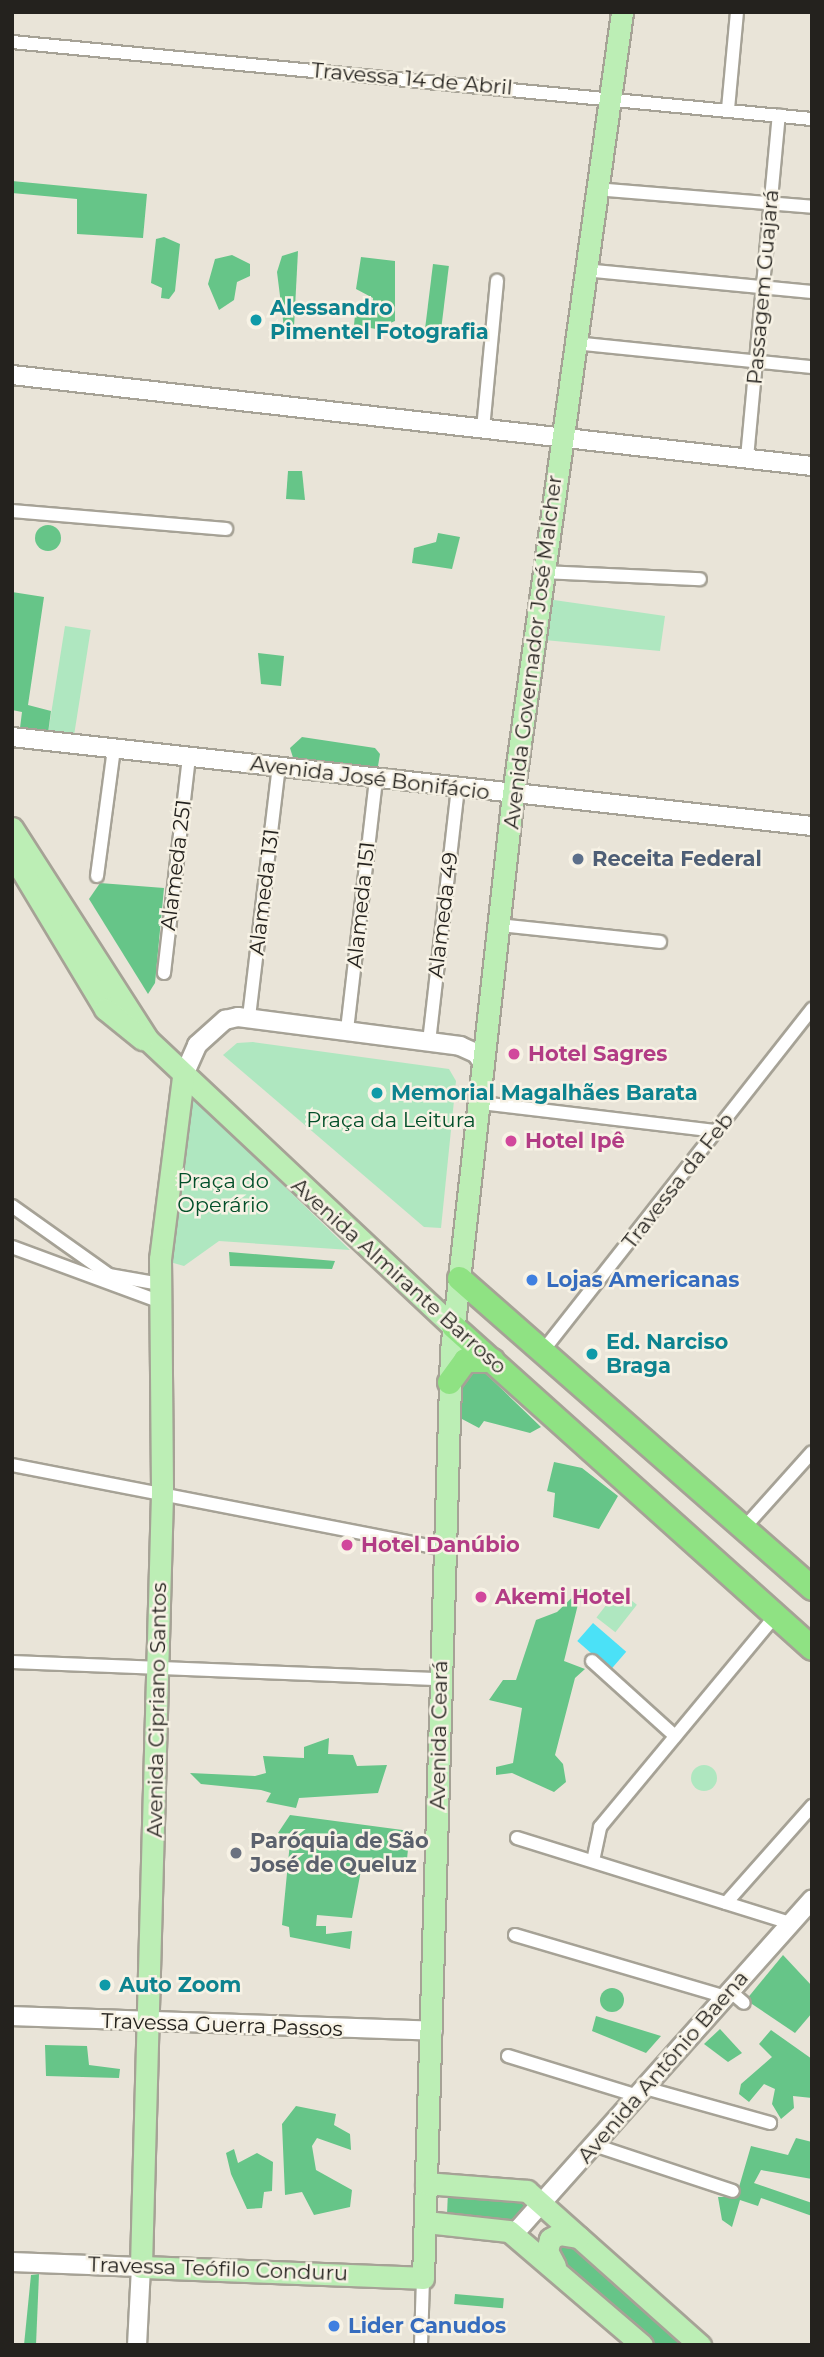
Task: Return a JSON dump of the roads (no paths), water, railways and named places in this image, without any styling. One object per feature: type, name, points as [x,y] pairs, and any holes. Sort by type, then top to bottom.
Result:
[{"type":"highway","name":"Avenida Almirante Barroso","points":[[458,1286],[542,1352],[812,1588]]},
{"type":"highway","name":"Avenida Almirante Barroso","points":[[453,1326],[812,1648]]},
{"type":"highway","points":[[449,1382],[465,1360],[492,1360]]},
{"type":"main road","name":"Avenida Governador José Malcher","points":[[458,1286],[481,1103],[513,794],[595,189],[622,12]]},
{"type":"main road","name":"Avenida Almirante Barroso","points":[[12,828],[148,1040],[184,1077],[453,1326]]},
{"type":"main road","points":[[12,854],[105,1009],[148,1040]]},
{"type":"main road","name":"Avenida Cipriano Santos","points":[[141,2266],[162,1494],[160,1293],[184,1077]]},
{"type":"main road","name":"Avenida Ceará","points":[[423,2278],[433,2031],[449,1382],[458,1286]]},
{"type":"main road","points":[[426,2183],[520,2188],[542,2203],[700,2345]]},
{"type":"main road","points":[[426,2222],[495,2227],[514,2234],[555,2266],[642,2345]]},
{"type":"main road","points":[[555,2266],[547,2251],[550,2239],[559,2234],[579,2237]]},
{"type":"main road","name":"Travessa Teófilo Conduru","points":[[141,2266],[423,2278]]},
{"type":"street","points":[[728,110],[737,12]]},
{"type":"street","name":"Travessa 14 de Abril","points":[[12,43],[812,119]]},
{"type":"street","name":"Passagem Guajará","points":[[747,458],[779,115]]},
{"type":"street","points":[[595,189],[812,207]]},
{"type":"street","points":[[584,270],[812,292]]},
{"type":"street","points":[[483,429],[497,281]]},
{"type":"street","points":[[574,343],[812,368]]},
{"type":"street","points":[[12,375],[812,466]]},
{"type":"street","points":[[12,511],[226,529]]},
{"type":"street","points":[[543,572],[700,579]]},
{"type":"street","name":"Avenida José Bonifácio","points":[[12,737],[812,826]]},
{"type":"street","points":[[97,876],[114,748]]},
{"type":"street","name":"Alameda 251","points":[[164,972],[189,757]]},
{"type":"street","name":"Alameda 131","points":[[249,1017],[279,767]]},
{"type":"street","name":"Alameda 151","points":[[347,1031],[376,779]]},
{"type":"street","name":"Alameda 49","points":[[429,1042],[458,788]]},
{"type":"street","points":[[499,925],[660,942]]},
{"type":"street","name":"Travessa da Feb","points":[[542,1352],[812,1009]]},
{"type":"street","points":[[184,1077],[190,1054],[204,1037],[230,1018],[249,1017],[470,1048],[485,1066]]},
{"type":"street","points":[[481,1103],[717,1131]]},
{"type":"street","points":[[12,1206],[74,1247],[114,1278],[160,1293]]},
{"type":"street","points":[[12,1247],[111,1284],[160,1293]]},
{"type":"street","points":[[64,1268],[74,1247]]},
{"type":"street","points":[[743,1529],[812,1452]]},
{"type":"street","points":[[12,1465],[444,1549]]},
{"type":"street","points":[[593,1861],[600,1827],[776,1615]]},
{"type":"street","points":[[592,1661],[675,1736]]},
{"type":"street","points":[[12,1662],[441,1679]]},
{"type":"street","points":[[726,1903],[812,1806]]},
{"type":"street","points":[[517,1838],[790,1923]]},
{"type":"street","name":"Avenida Antônio Baena","points":[[514,2234],[641,2092],[733,1997],[812,1899]]},
{"type":"street","points":[[515,1935],[733,1997]]},
{"type":"street","name":"Travessa Guerra Passos","points":[[12,2016],[147,2023],[433,2031]]},
{"type":"street","points":[[508,2056],[770,2123]]},
{"type":"street","points":[[594,2145],[733,2191]]},
{"type":"street","name":"Travessa Teófilo Conduru","points":[[12,2262],[141,2266]]},
{"type":"street","name":"Avenida Cipriano Santos","points":[[137,2345],[141,2266]]},
{"type":"street","name":"Avenida Ceará","points":[[421,2345],[423,2278]]},
{"type":"water","points":[[593,1623],[626,1652],[610,1670],[577,1641]]},
{"type":"place","name":"Alessandro Pimentel Fotografia","points":[[256,320]]},
{"type":"place","name":"Receita Federal","points":[[578,859]]},
{"type":"place","name":"Hotel Sagres","points":[[514,1054]]},
{"type":"place","name":"Memorial Magalhães Barata","points":[[377,1093]]},
{"type":"place","name":"Hotel Ipê","points":[[511,1141]]},
{"type":"place","name":"Lojas Americanas","points":[[532,1280]]},
{"type":"place","name":"Ed. Narciso Braga","points":[[592,1354]]},
{"type":"place","name":"Hotel Danúbio","points":[[347,1545]]},
{"type":"place","name":"Akemi Hotel","points":[[481,1597]]},
{"type":"place","name":"Paróquia de São José de Queluz","points":[[236,1853]]},
{"type":"place","name":"Auto Zoom","points":[[105,1985]]},
{"type":"place","name":"Lider Canudos","points":[[334,2326]]},
{"type":"park label","name":"Praça da Leitura","points":[[391,1120]]},
{"type":"park label","name":"Praça do Operário","points":[[223,1193]]}]
